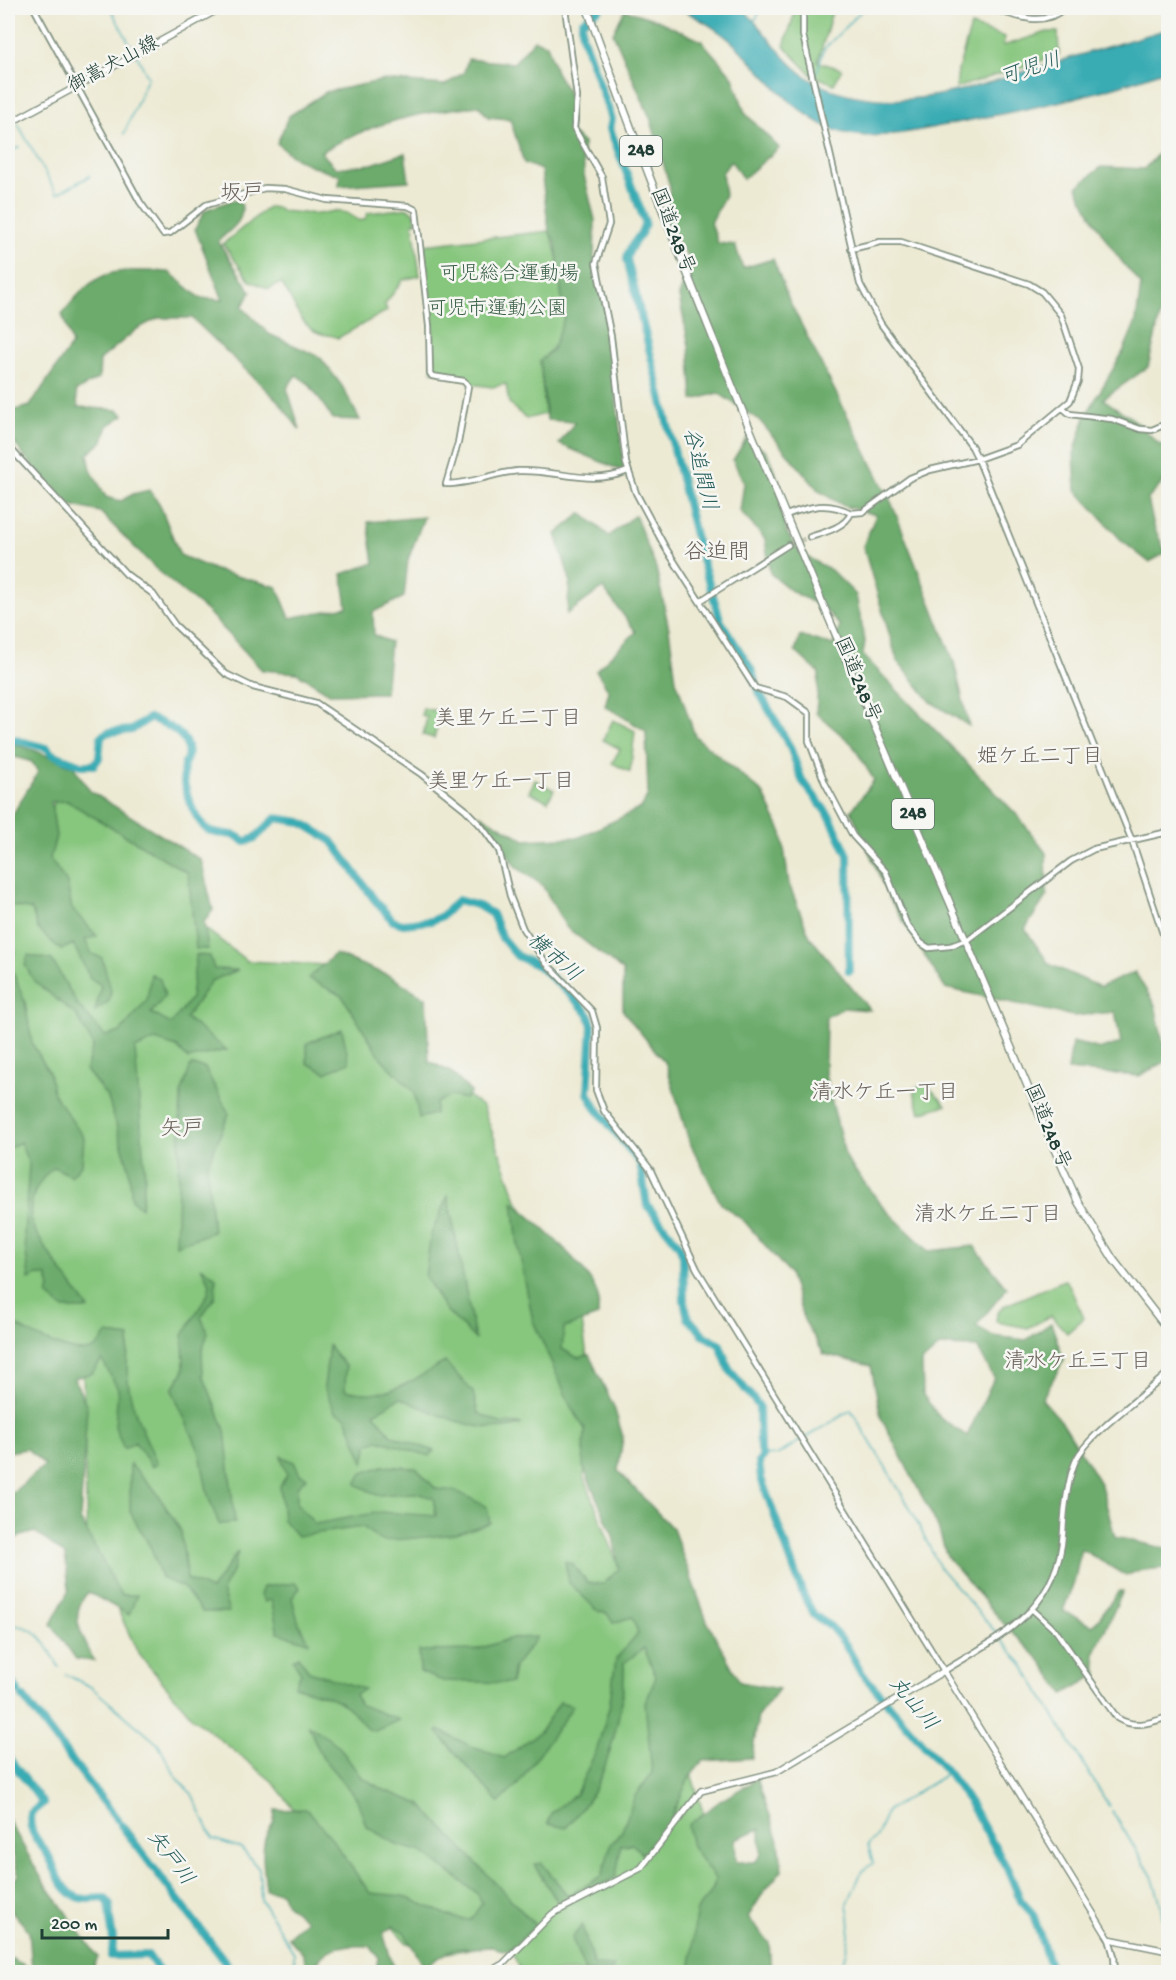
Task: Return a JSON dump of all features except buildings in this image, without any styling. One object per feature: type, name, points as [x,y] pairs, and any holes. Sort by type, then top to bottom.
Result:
[{"type":"highway","name":"国道248号","points":[[587,8],[681,260],[786,515],[1078,1202],[1113,1259],[1168,1330]]},
{"type":"main road","name":"御嵩犬山線","points":[[8,124],[221,8]]},
{"type":"main road","points":[[489,1972],[502,1964],[552,1914],[641,1868],[701,1791],[776,1772],[944,1671],[1109,1939],[1168,1951]]},
{"type":"street","points":[[33,8],[140,202],[163,234],[170,233],[206,206],[265,188],[285,189],[327,200],[408,206],[416,210],[429,326],[430,374],[464,381],[468,386],[459,443],[446,484],[469,483],[516,471],[587,479],[604,479],[628,471]]},
{"type":"street","points":[[565,8],[577,97],[573,128],[602,177],[609,224],[595,258],[610,326],[628,471],[665,547],[755,688],[787,698],[809,713],[809,741],[825,783],[853,836],[873,855],[886,872],[914,935],[929,948],[950,946],[967,940],[1071,861],[1094,849],[1168,832]]},
{"type":"street","points":[[803,8],[803,35],[860,284],[881,324],[972,447],[978,459],[1132,841],[1168,950]]},
{"type":"street","points":[[990,8],[1041,19],[1050,18],[1064,8]]},
{"type":"street","points":[[1012,14],[1014,8]]},
{"type":"street","points":[[786,515],[813,505],[840,507],[851,513],[863,512],[910,478],[930,470],[978,459],[1017,445],[1063,408],[1075,391],[1079,369],[1061,315],[1042,292],[1029,284],[901,242],[880,242],[851,249]]},
{"type":"street","points":[[1063,408],[1070,414],[1112,419],[1140,429],[1152,430],[1168,423]]},
{"type":"street","points":[[8,446],[126,574],[153,594],[175,625],[226,674],[253,687],[316,703],[421,774],[465,809],[482,827],[499,850],[510,896],[524,929],[554,972],[582,997],[592,1011],[597,1028],[596,1090],[604,1111],[650,1169],[697,1269],[944,1671],[1005,1634],[1033,1610],[1050,1584],[1060,1559],[1064,1501],[1079,1454],[1168,1373]]},
{"type":"street","points":[[810,537],[828,531],[849,518],[851,513]]},
{"type":"street","points":[[700,601],[788,545]]},
{"type":"street","points":[[1033,1610],[1056,1631],[1118,1718],[1144,1725],[1168,1717]]},
{"type":"street","points":[[1109,1939],[1114,1956],[1115,1972]]},
{"type":"green space","points":[[803,8],[833,8],[818,62],[842,69],[834,84],[812,75],[784,46],[795,12],[802,14]]},
{"type":"green space","points":[[625,10],[657,20],[702,41],[733,77],[745,113],[779,148],[743,179],[731,161],[722,173],[725,195],[711,223],[718,243],[735,245],[743,268],[773,259],[789,300],[892,504],[954,662],[969,726],[931,702],[897,660],[863,546],[876,515],[844,506],[819,491],[760,421],[718,393],[693,400],[689,346],[679,296],[691,262],[665,221],[670,187],[651,120],[613,33]]},
{"type":"green space","points":[[971,26],[1005,37],[1003,46],[1047,32],[1058,32],[1059,55],[956,88],[958,70]]},
{"type":"green space","points":[[534,40],[547,44],[556,72],[571,97],[571,132],[583,143],[584,175],[595,220],[594,260],[606,313],[625,472],[559,444],[575,422],[547,420],[540,361],[553,349],[564,318],[556,244],[549,231],[541,170],[524,163],[510,119],[488,117],[479,106],[437,111],[377,126],[321,152],[336,168],[372,164],[405,153],[409,181],[339,186],[340,175],[306,164],[277,143],[289,116],[326,92],[385,80],[445,85],[464,72],[468,59],[514,63]]},
{"type":"green space","points":[[1168,143],[1168,215],[1158,225],[1168,246],[1168,300],[1163,303],[1148,367],[1103,399],[1136,421],[1160,445],[1168,444],[1168,477],[1148,499],[1154,527],[1166,553],[1149,562],[1122,541],[1076,490],[1074,454],[1085,417],[1123,352],[1136,321],[1141,284],[1105,238],[1077,187],[1101,167],[1144,169]]},
{"type":"green space","points":[[233,200],[241,203],[241,215],[236,225],[218,241],[251,292],[242,307],[269,334],[320,357],[342,386],[360,420],[333,419],[309,384],[296,375],[287,388],[300,430],[278,401],[192,318],[158,318],[137,329],[100,360],[99,378],[76,391],[78,407],[118,410],[124,415],[108,426],[103,441],[88,454],[91,470],[106,497],[121,501],[133,494],[149,490],[159,503],[180,555],[215,570],[277,587],[290,618],[347,607],[342,574],[374,563],[368,522],[424,517],[408,560],[404,597],[373,612],[374,635],[390,642],[385,693],[331,694],[297,673],[262,670],[208,612],[159,572],[100,512],[70,505],[24,456],[9,435],[8,412],[30,406],[72,344],[62,314],[86,287],[97,279],[119,272],[169,272],[200,298],[223,300],[195,229],[205,210]]},
{"type":"green space","name":"可児市運動公園","points":[[268,207],[278,208],[281,211],[317,214],[335,211],[347,213],[360,221],[365,219],[368,213],[408,208],[415,214],[416,222],[413,223],[420,276],[403,280],[385,304],[387,311],[338,338],[319,333],[301,318],[281,283],[269,289],[250,281],[223,244]]},
{"type":"green space","name":"可児市運動公園","points":[[549,231],[560,273],[564,317],[556,342],[540,361],[545,414],[526,419],[509,403],[506,384],[492,387],[471,384],[469,379],[432,371],[433,328],[424,245]]},
{"type":"green space","points":[[746,439],[767,452],[781,487],[786,532],[800,553],[831,570],[856,595],[865,641],[863,655],[1018,816],[1046,853],[1047,895],[1025,929],[1049,964],[1100,987],[1135,972],[1155,1005],[1167,1061],[1139,1076],[1068,1070],[1072,1042],[1101,1049],[1121,1043],[1115,1012],[1073,1016],[945,988],[890,900],[851,811],[874,780],[852,744],[816,713],[819,673],[795,651],[800,636],[833,645],[840,626],[824,608],[793,592],[770,573],[765,539],[740,511],[744,483],[733,460]]},
{"type":"green space","points":[[582,513],[609,536],[635,515],[656,568],[669,629],[676,680],[695,736],[763,793],[782,833],[789,884],[810,937],[870,1010],[843,1008],[826,1017],[825,1074],[846,1159],[885,1209],[929,1251],[974,1246],[1007,1288],[976,1326],[993,1336],[1026,1340],[1051,1323],[1064,1360],[1042,1399],[1063,1423],[1101,1485],[1115,1537],[1168,1549],[1168,1572],[1162,1568],[1137,1571],[1126,1576],[1081,1549],[1075,1579],[1063,1611],[1093,1626],[1119,1591],[1123,1591],[1094,1654],[1098,1674],[1064,1694],[1040,1660],[1005,1625],[947,1557],[938,1527],[881,1418],[871,1366],[824,1354],[804,1320],[789,1273],[745,1222],[721,1204],[689,1141],[666,1064],[623,1011],[623,971],[566,927],[542,885],[516,867],[479,814],[525,840],[580,837],[641,808],[648,795],[646,731],[605,706],[609,691],[596,670],[636,632],[603,588],[567,614],[570,580],[556,534]],"holes":[[[940,1346],[977,1347],[994,1378],[967,1436],[941,1419],[923,1395],[922,1362]]]},
{"type":"green space","points":[[423,708],[441,712],[434,738],[423,735],[427,717],[421,715]]},
{"type":"green space","points":[[613,720],[635,731],[630,772],[612,763],[620,749],[603,740]]},
{"type":"green space","points":[[8,742],[74,767],[90,791],[201,860],[213,910],[204,922],[208,949],[196,949],[188,873],[67,801],[51,802],[56,836],[50,859],[67,883],[72,909],[97,936],[85,940],[92,954],[102,958],[111,990],[109,1001],[95,1011],[101,985],[90,978],[73,944],[61,950],[38,929],[32,910],[8,905],[8,816],[13,814],[38,772],[32,762],[8,755]]},
{"type":"green space","points":[[535,780],[554,790],[548,801],[529,792]]},
{"type":"green space","points":[[63,793],[192,871],[197,922],[247,961],[326,965],[395,1043],[483,1107],[518,1203],[575,1273],[596,1419],[584,1476],[662,1679],[719,1864],[730,1972],[522,1972],[506,1942],[448,1953],[407,1943],[349,1880],[272,1781],[193,1718],[138,1653],[87,1543],[83,1368],[8,1341],[8,858]]},
{"type":"green space","points":[[8,944],[15,949],[11,967],[25,1002],[32,1043],[49,1072],[53,1093],[84,1138],[82,1164],[71,1176],[54,1167],[38,1185],[32,1200],[32,1224],[49,1254],[89,1309],[64,1309],[47,1295],[50,1288],[47,1276],[38,1275],[29,1279],[24,1235],[29,1165],[20,1142],[8,1149]]},
{"type":"green space","points":[[335,954],[390,976],[426,998],[429,1061],[451,1072],[471,1092],[465,1099],[450,1096],[436,1103],[435,1114],[419,1118],[414,1092],[381,1058],[342,996],[308,978]]},
{"type":"green space","points":[[28,955],[52,960],[78,1005],[105,1036],[120,1032],[147,1000],[151,974],[160,979],[165,996],[151,1013],[171,1024],[191,998],[196,955],[210,956],[214,969],[238,970],[211,981],[186,1018],[227,1050],[188,1059],[177,1047],[155,1040],[135,1049],[145,1176],[141,1208],[132,1200],[128,1165],[108,1098],[86,1070],[93,1045],[76,1015],[34,981],[25,965]]},
{"type":"green space","points":[[342,1029],[349,1062],[326,1073],[307,1063],[307,1043]]},
{"type":"green space","points":[[191,1065],[205,1068],[229,1114],[207,1166],[213,1232],[176,1245],[181,1094]]},
{"type":"green space","points":[[926,1084],[946,1105],[920,1113],[913,1089]]},
{"type":"green space","points":[[448,1196],[475,1339],[445,1309],[425,1276],[431,1234]]},
{"type":"green space","points":[[513,1202],[562,1246],[586,1273],[594,1286],[598,1297],[598,1316],[564,1328],[562,1349],[578,1358],[589,1355],[614,1407],[623,1437],[618,1471],[673,1529],[707,1621],[740,1682],[779,1689],[758,1716],[752,1758],[703,1761],[689,1778],[668,1825],[643,1854],[632,1844],[621,1845],[616,1877],[562,1905],[559,1904],[534,1865],[542,1863],[568,1896],[602,1876],[611,1844],[622,1831],[635,1796],[652,1773],[645,1703],[656,1677],[644,1648],[624,1663],[616,1730],[599,1781],[586,1803],[566,1828],[548,1824],[551,1813],[576,1794],[597,1749],[609,1708],[616,1659],[638,1633],[632,1617],[613,1623],[607,1613],[599,1612],[569,1583],[565,1561],[572,1564],[588,1583],[603,1584],[619,1569],[613,1536],[583,1466],[585,1429],[571,1407],[533,1321],[518,1246]]},
{"type":"green space","points":[[201,1267],[216,1277],[215,1297],[201,1317],[208,1333],[202,1350],[203,1375],[225,1430],[235,1523],[219,1524],[208,1496],[200,1453],[172,1390],[184,1370],[183,1335],[208,1294],[210,1284]]},
{"type":"green space","points":[[1064,1280],[1067,1281],[1084,1318],[1067,1333],[1051,1316],[1028,1328],[996,1322],[997,1313],[1004,1306]]},
{"type":"green space","points":[[8,1319],[50,1343],[76,1350],[86,1351],[95,1348],[107,1334],[130,1337],[127,1355],[129,1387],[137,1417],[157,1463],[152,1467],[135,1442],[124,1449],[115,1427],[118,1389],[102,1360],[92,1373],[74,1378],[87,1407],[80,1519],[121,1595],[137,1595],[129,1615],[88,1592],[82,1601],[78,1610],[79,1626],[94,1661],[76,1659],[51,1624],[69,1590],[65,1555],[35,1532],[8,1540],[12,1493],[45,1465],[27,1449],[8,1452]]},
{"type":"green space","points":[[329,1346],[346,1367],[345,1390],[374,1393],[398,1388],[445,1362],[473,1392],[478,1413],[500,1423],[522,1424],[508,1428],[477,1426],[444,1417],[400,1398],[374,1413],[391,1435],[434,1451],[429,1456],[378,1440],[368,1444],[364,1463],[346,1417],[335,1412],[324,1387]]},
{"type":"green space","points":[[281,1456],[294,1462],[300,1474],[307,1477],[297,1487],[297,1504],[315,1524],[380,1512],[436,1516],[433,1498],[417,1493],[377,1495],[356,1484],[362,1473],[383,1466],[416,1468],[436,1489],[456,1491],[487,1507],[490,1523],[456,1534],[385,1541],[378,1539],[363,1527],[297,1536],[283,1520],[280,1486],[287,1475]]},
{"type":"green space","points":[[130,1464],[155,1490],[181,1531],[187,1579],[211,1590],[238,1551],[233,1570],[222,1591],[229,1612],[202,1612],[184,1588],[161,1578],[151,1548],[130,1512]]},
{"type":"green space","points":[[295,1583],[300,1588],[292,1598],[299,1624],[309,1642],[278,1633],[271,1599],[265,1602],[260,1595],[263,1587]]},
{"type":"green space","points":[[537,1637],[514,1667],[511,1683],[443,1681],[420,1672],[419,1651],[475,1650],[512,1638]]},
{"type":"green space","points":[[298,1656],[309,1671],[364,1689],[355,1695],[361,1705],[399,1720],[375,1731],[367,1729],[350,1710],[335,1699],[294,1686],[301,1673],[293,1660]]},
{"type":"green space","points":[[560,1702],[573,1706],[518,1784],[499,1803],[437,1732],[439,1730],[472,1747],[504,1758],[540,1732]]},
{"type":"green space","points":[[308,1725],[338,1745],[360,1776],[384,1790],[420,1804],[536,1926],[507,1951],[492,1947],[453,1949],[424,1967],[404,1932],[394,1926],[383,1933],[395,1972],[376,1972],[378,1957],[370,1946],[343,1946],[328,1951],[317,1963],[313,1972],[307,1972],[304,1955],[288,1937],[306,1920],[287,1905],[281,1892],[266,1890],[263,1849],[266,1836],[273,1823],[275,1810],[306,1809],[329,1835],[370,1893],[403,1896],[455,1918],[471,1920],[482,1903],[477,1893],[422,1852],[397,1845],[366,1826],[357,1799],[322,1757]]},
{"type":"green space","points":[[757,1779],[779,1841],[782,1870],[763,1893],[748,1917],[769,1943],[771,1972],[689,1972],[697,1911],[712,1890],[715,1879],[692,1847],[688,1825],[720,1801]],"holes":[[[760,1829],[761,1855],[755,1862],[736,1862],[735,1839]]]},
{"type":"green space","points":[[8,1819],[42,1879],[98,1957],[92,1972],[8,1972],[8,1957],[32,1969],[29,1931],[9,1908],[9,1888],[18,1875],[11,1845],[8,1842]]},
{"type":"green space","points":[[582,1925],[594,1965],[614,1966],[611,1972],[585,1972],[572,1938]]},
{"type":"water","name":"可児川","points":[[679,8],[742,8],[787,60],[804,75],[827,88],[869,98],[896,100],[953,92],[1168,29],[1168,69],[1068,100],[1017,111],[907,132],[871,136],[856,135],[828,127],[804,113],[721,33]]},
{"type":"waterway","points":[[110,8],[134,51]]},
{"type":"waterway","name":"谷追間川","points":[[600,8],[582,22],[582,35],[612,119],[610,129],[645,222],[642,232],[630,248],[627,259],[698,547],[721,622],[751,669],[759,692],[790,747],[802,780],[830,817],[848,855],[849,971]]},
{"type":"waterway","points":[[755,20],[762,8]]},
{"type":"waterway","points":[[815,79],[824,49],[864,8]]},
{"type":"waterway","points":[[124,134],[148,77],[137,56]]},
{"type":"waterway","points":[[18,124],[57,194],[90,176]]},
{"type":"waterway","points":[[8,153],[19,147]]},
{"type":"waterway","name":"横市川","points":[[8,738],[47,748],[52,754],[81,765],[94,765],[99,758],[101,736],[109,732],[132,730],[149,718],[163,723],[176,731],[186,742],[188,750],[183,773],[185,788],[194,811],[206,828],[216,833],[233,835],[245,842],[255,838],[276,818],[301,822],[332,841],[374,899],[393,921],[403,924],[431,921],[442,916],[458,900],[479,906],[492,914],[502,938],[517,956],[539,966],[589,1015],[592,1026],[588,1093],[596,1108],[640,1163],[647,1205],[679,1245],[683,1256],[684,1300],[688,1318],[705,1336],[720,1345],[729,1369],[759,1406],[760,1450],[763,1456],[759,1462],[761,1478],[803,1594],[814,1615],[831,1627],[846,1645],[860,1671],[948,1773],[970,1803],[1008,1870],[1021,1901],[1033,1914],[1052,1972]]},
{"type":"waterway","points":[[763,1456],[777,1455],[851,1410],[909,1506],[940,1568],[998,1635]]},
{"type":"waterway","points":[[13,1625],[30,1629],[37,1634],[47,1645],[59,1667]]},
{"type":"waterway","points":[[1001,1639],[1023,1665],[1109,1806]]},
{"type":"waterway","points":[[65,1674],[91,1687],[158,1744],[177,1779],[192,1794],[213,1839],[241,1848],[259,1869],[261,1900],[294,1953],[295,1972]]},
{"type":"waterway","name":"矢戸川","points":[[8,1677],[18,1691]]},
{"type":"waterway","name":"矢戸川","points":[[23,1697],[117,1819]]},
{"type":"waterway","points":[[8,1757],[43,1803],[31,1813],[32,1831],[48,1855],[62,1884],[77,1897],[105,1898],[110,1905],[113,1942],[111,1956],[148,1955],[160,1972]]},
{"type":"waterway","points":[[838,1972],[848,1939],[850,1921],[847,1905],[862,1871],[873,1863],[868,1844],[877,1837],[887,1811],[948,1773]]},
{"type":"waterway","points":[[1112,1811],[1152,1876],[1160,1901],[1167,1944]]},
{"type":"waterway","name":"矢戸川","points":[[121,1825],[233,1972]]},
{"type":"tunnel","points":[[788,545],[810,537]]},
{"type":"district","name":"坂戸","points":[[242,195]]},
{"type":"district","name":"谷迫間","points":[[717,554]]},
{"type":"district","name":"美里ケ丘二丁目","points":[[508,720]]},
{"type":"district","name":"姫ケ丘二丁目","points":[[1040,758]]},
{"type":"district","name":"美里ケ丘一丁目","points":[[501,783]]},
{"type":"district","name":"清水ケ丘一丁目","points":[[885,1094]]},
{"type":"district","name":"矢戸","points":[[182,1131]]},
{"type":"district","name":"清水ケ丘二丁目","points":[[988,1216]]},
{"type":"district","name":"清水ケ丘三丁目","points":[[1078,1363]]},
{"type":"park label","name":"可児総合運動場","points":[[509,275]]},
{"type":"water label","name":"丸山川","points":[[912,1705]]}]
